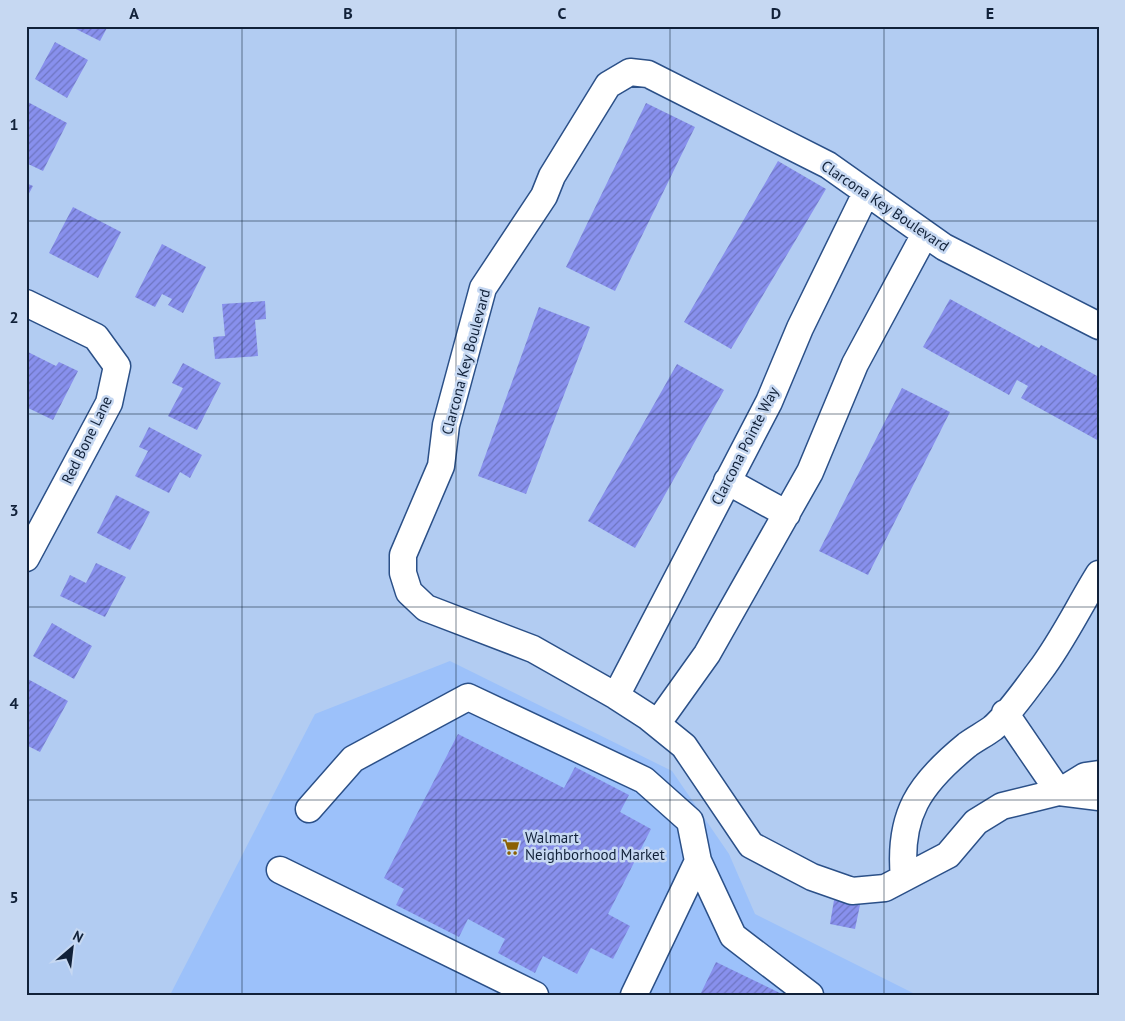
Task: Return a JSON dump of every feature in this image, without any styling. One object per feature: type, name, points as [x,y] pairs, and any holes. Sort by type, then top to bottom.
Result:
[{"type":"street","name":"Clarcona Key Boulevard","points":[[1099,326],[944,247],[828,165],[648,74],[630,72],[608,85],[552,176],[544,196],[483,288],[446,425],[441,466],[403,555],[403,573],[409,592],[426,608],[534,650],[616,696],[657,724],[684,746],[751,845],[812,878],[852,891],[885,888],[948,855],[976,822],[1002,806],[1059,792],[1085,776],[1099,774]]},
{"type":"street","name":"Clarcona Pointe Way","points":[[616,696],[769,402],[800,328],[866,193]]},
{"type":"street","points":[[657,724],[707,654],[810,472],[855,364],[925,234]]},
{"type":"street","name":"Red Bone Lane","points":[[26,303],[96,338],[117,366],[109,403],[26,558]]},
{"type":"street","points":[[727,481],[786,514]]},
{"type":"street","points":[[904,878],[902,840],[912,805],[923,789],[952,759],[994,727],[1040,671],[1099,574]]},
{"type":"street","points":[[309,809],[353,758],[468,696],[644,780],[690,821],[698,860],[733,936],[810,995]]},
{"type":"street","points":[[1005,713],[1059,792]]},
{"type":"street","name":"Clarcona Key Boulevard","points":[[1059,792],[1099,797]]},
{"type":"street","points":[[634,995],[698,860]]},
{"type":"street","points":[[280,870],[535,995]]},
{"type":"shaded area","points":[[450,661],[672,771],[729,854],[755,914],[917,995],[170,995],[315,714]]},
{"type":"building","points":[[70,26],[108,26],[100,41]]},
{"type":"building","points":[[55,42],[88,60],[67,98],[35,79]]},
{"type":"building","points":[[26,101],[67,123],[43,171],[26,163]]},
{"type":"building","points":[[646,103],[695,127],[615,291],[566,267]]},
{"type":"building","points":[[778,161],[826,189],[731,349],[684,322]]},
{"type":"building","points":[[26,183],[33,186],[26,199]]},
{"type":"building","points":[[73,207],[121,232],[98,278],[49,253]]},
{"type":"building","points":[[162,244],[206,267],[183,313],[168,305],[172,299],[162,294],[155,307],[135,297]]},
{"type":"building","points":[[950,299],[1039,348],[1041,345],[1099,377],[1099,441],[1021,398],[1028,386],[1017,380],[1009,395],[923,347]]},
{"type":"building","points":[[265,301],[266,319],[255,320],[258,356],[215,359],[213,337],[225,336],[222,304]]},
{"type":"building","points":[[539,307],[590,327],[526,494],[478,476]]},
{"type":"building","points":[[26,351],[56,366],[59,362],[78,371],[53,420],[26,407]]},
{"type":"building","points":[[183,363],[221,383],[197,430],[168,416],[183,388],[172,383]]},
{"type":"building","points":[[677,364],[724,390],[635,548],[588,521]]},
{"type":"building","points":[[902,388],[950,412],[868,575],[819,551]]},
{"type":"building","points":[[149,427],[202,455],[190,478],[180,472],[169,493],[135,476],[148,451],[139,447]]},
{"type":"building","points":[[116,495],[150,512],[130,550],[97,533]]},
{"type":"building","points":[[96,563],[126,577],[105,617],[60,596],[70,575],[86,583]]},
{"type":"building","points":[[52,623],[92,646],[74,679],[33,656]]},
{"type":"building","points":[[26,678],[68,701],[40,752],[26,745]]},
{"type":"building","points":[[458,734],[564,788],[575,767],[629,795],[620,812],[651,829],[608,914],[630,926],[613,959],[591,948],[577,974],[543,956],[535,973],[498,953],[505,939],[468,919],[459,937],[396,905],[404,889],[384,878]]},
{"type":"building","points":[[834,900],[860,905],[855,929],[830,924]]},
{"type":"building","points":[[716,962],[784,995],[700,995]]},
{"type":"place","name":"Walmart Neighborhood Market","points":[[511,847]]}]
